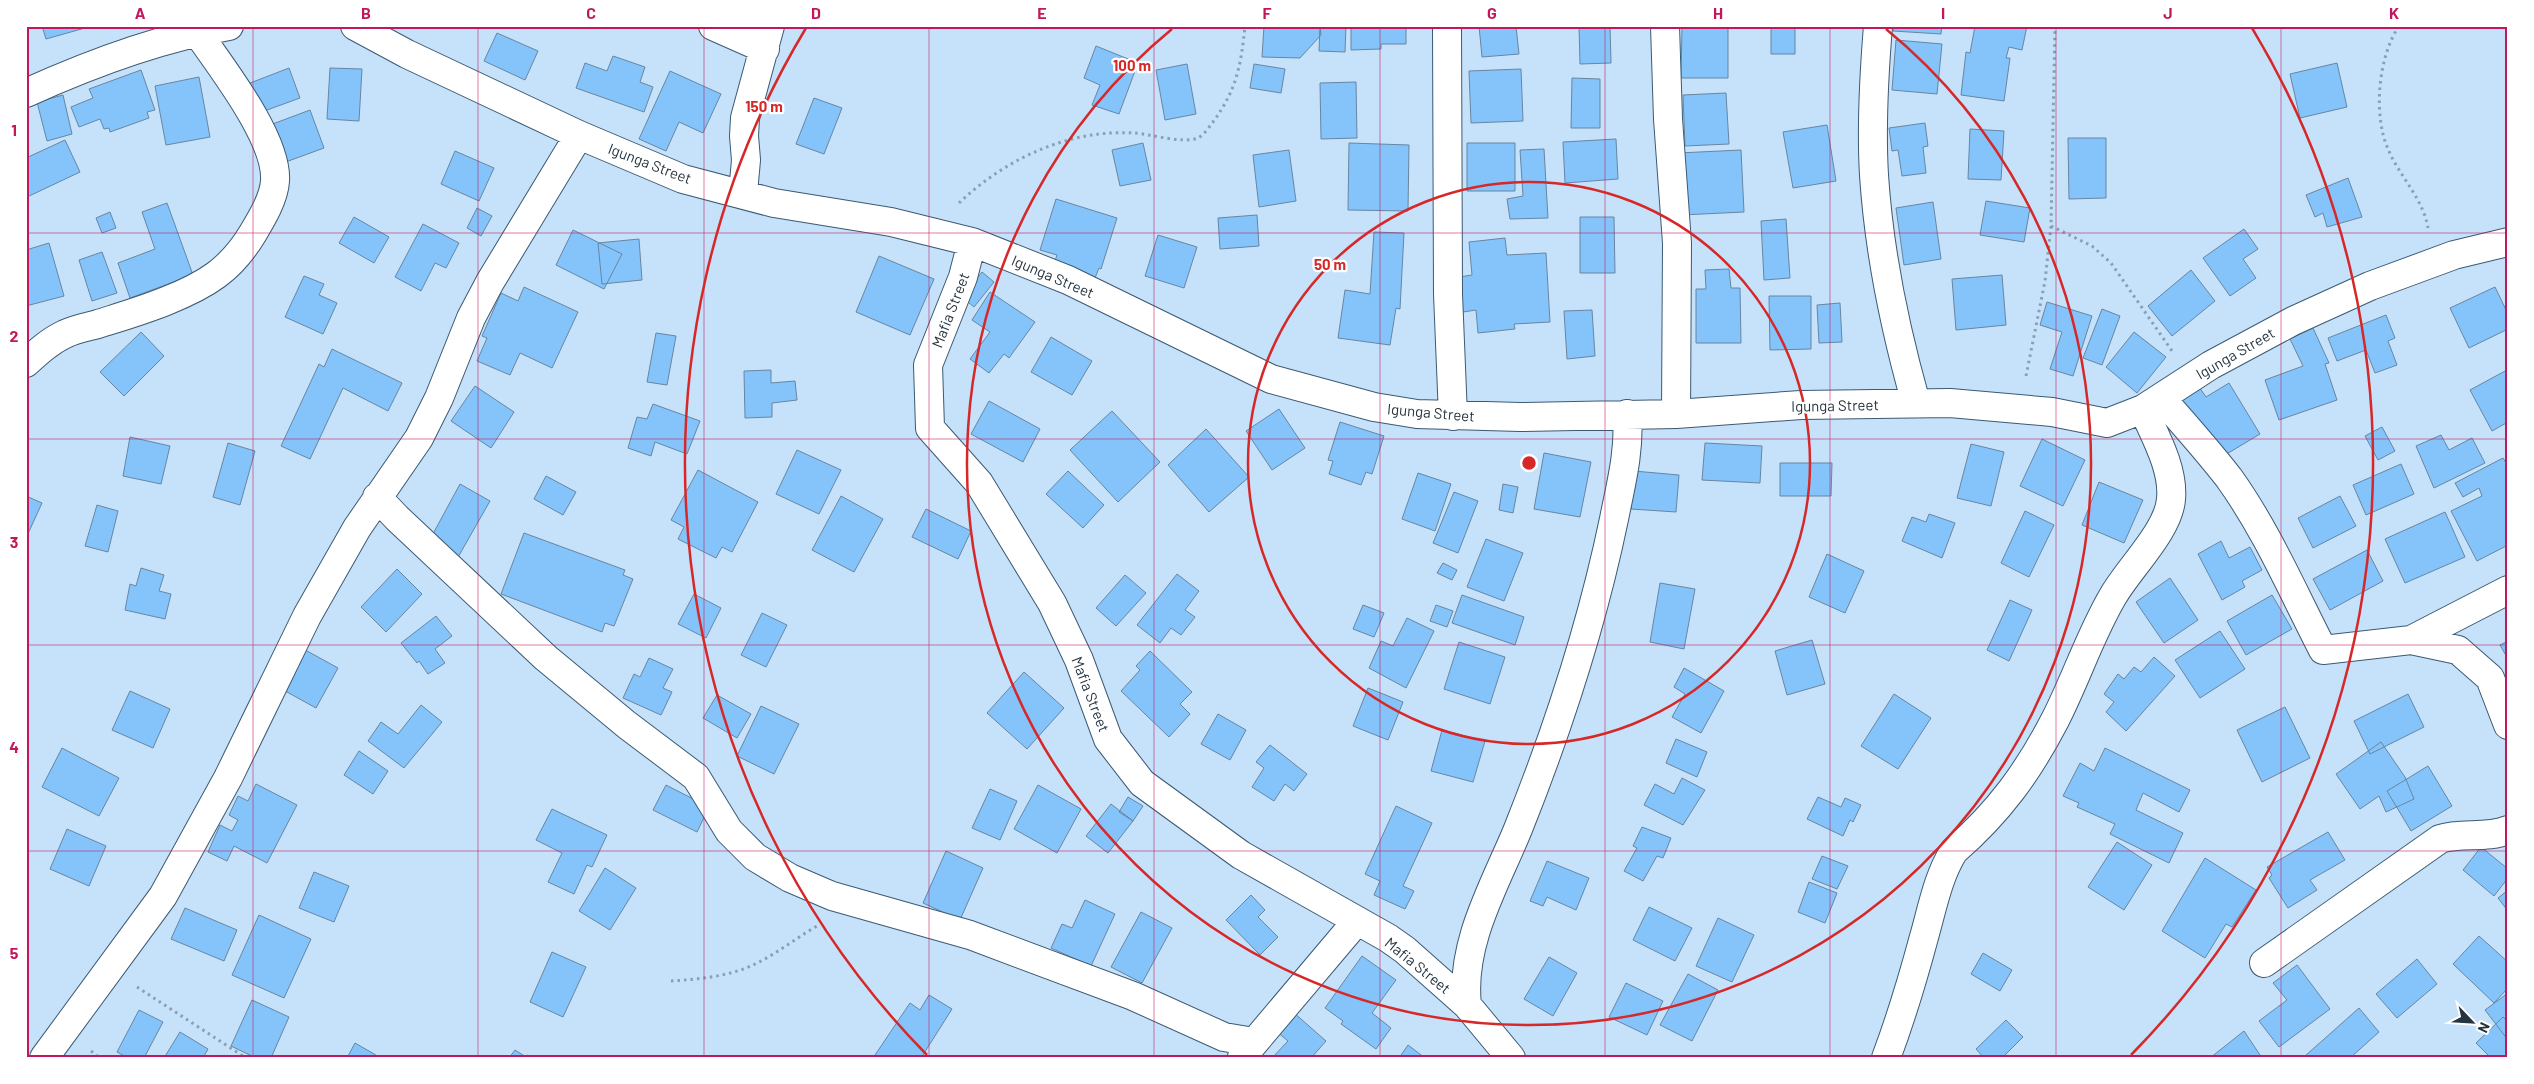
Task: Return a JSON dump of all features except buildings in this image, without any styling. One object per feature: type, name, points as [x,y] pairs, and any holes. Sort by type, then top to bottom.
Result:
[{"type":"street","points":[[26,93],[65,76],[158,43],[197,32],[229,26]]},
{"type":"street","name":"Igunga Street","points":[[355,26],[407,54],[579,135],[683,179],[774,202],[932,231],[972,242],[1068,280],[1271,379],[1374,407],[1417,414],[1453,416],[1676,414],[1801,405],[1950,403],[2020,408],[2107,422],[2153,404],[2211,365],[2292,321],[2370,286],[2454,254],[2508,242]]},
{"type":"street","points":[[713,26],[767,38],[745,118],[746,160],[743,193]]},
{"type":"street","points":[[1447,26],[1448,294],[1453,416]]},
{"type":"street","points":[[1665,26],[1668,119],[1678,243],[1676,414]]},
{"type":"street","points":[[1878,26],[1873,122],[1874,174],[1878,217],[1903,357],[1916,403]]},
{"type":"street","points":[[26,364],[47,344],[66,333],[166,301],[209,281],[232,263],[259,224],[275,182],[275,169],[270,151],[251,113],[197,32]]},
{"type":"street","points":[[44,1058],[108,968],[163,896],[228,778],[307,616],[377,497],[419,438],[439,398],[471,318],[482,296],[579,135]]},
{"type":"street","name":"Mafia Street","points":[[972,242],[963,277],[928,365],[930,428],[979,483],[1052,603],[1079,660],[1108,739],[1142,783],[1241,855],[1356,922],[1388,938],[1405,950],[1467,1005],[1511,1058]]},
{"type":"street","points":[[2153,404],[2229,478],[2278,559],[2323,650],[2411,640],[2458,650],[2490,678],[2508,725]]},
{"type":"street","points":[[1886,1058],[1904,1010],[1939,885],[1950,858],[1954,851],[1998,810],[2038,751],[2056,719],[2113,596],[2131,567],[2159,532],[2168,514],[2171,499],[2169,481],[2153,404]]},
{"type":"street","points":[[1467,1005],[1468,960],[1479,922],[1556,731],[1593,605],[1607,552],[1626,456],[1627,414]]},
{"type":"street","points":[[377,497],[546,658],[627,725],[696,776],[729,831],[755,857],[790,878],[832,896],[970,935],[1133,996],[1224,1037],[1248,1050],[1356,922]]},
{"type":"street","points":[[2411,640],[2508,590]]},
{"type":"street","points":[[2264,963],[2440,839],[2454,834],[2492,834],[2508,830]]},
{"type":"path","points":[[932,231],[960,202],[987,180],[1047,146],[1074,138],[1109,132],[1144,133],[1188,140],[1200,137],[1231,95],[1241,66],[1245,26]]},
{"type":"path","points":[[2020,408],[2045,281],[2051,226],[2055,26]]},
{"type":"path","points":[[2399,26],[2384,56],[2380,77],[2383,135],[2388,150],[2422,209],[2428,233],[2428,264]]},
{"type":"path","points":[[2051,226],[2092,246],[2111,263],[2191,379]]},
{"type":"path","points":[[671,981],[704,979],[753,964],[822,923],[866,906]]},
{"type":"path","points":[[108,968],[246,1058]]}]
